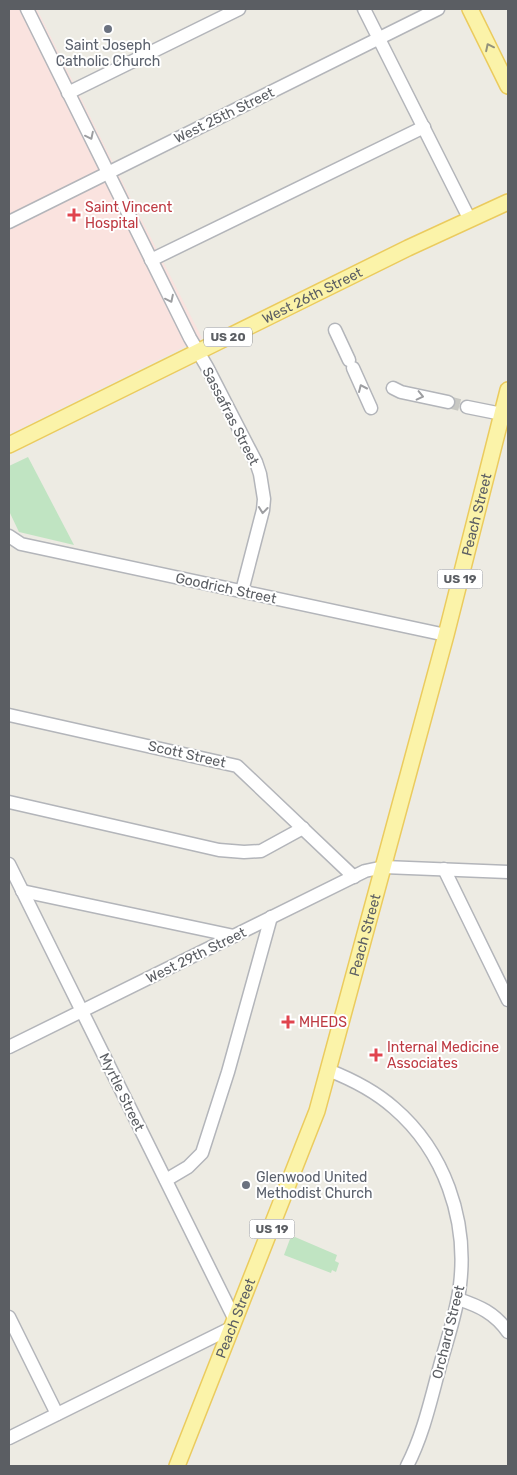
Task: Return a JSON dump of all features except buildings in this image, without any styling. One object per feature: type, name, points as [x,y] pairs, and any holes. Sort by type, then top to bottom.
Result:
[{"type":"main road","points":[[470,9],[508,86]]},
{"type":"main road","name":"West 26th Street","points":[[9,445],[408,248],[508,202]]},
{"type":"main road","name":"Peach Street","points":[[177,1466],[311,1130],[446,636],[508,390]]},
{"type":"street","name":"Sassafras Street","points":[[28,9],[151,260],[256,462],[264,499],[262,516],[242,591]]},
{"type":"street","points":[[68,92],[239,9]]},
{"type":"street","points":[[364,9],[470,220]]},
{"type":"street","name":"West 25th Street","points":[[9,222],[438,9]]},
{"type":"street","points":[[151,260],[424,127]]},
{"type":"street","points":[[335,330],[371,408]]},
{"type":"street","points":[[393,388],[402,392],[448,402]]},
{"type":"street","points":[[467,407],[502,414]]},
{"type":"street","name":"Goodrich Street","points":[[9,536],[21,544],[446,636]]},
{"type":"street","name":"Scott Street","points":[[9,715],[230,764],[243,771],[354,877]]},
{"type":"street","points":[[9,802],[219,850],[244,852],[264,850],[303,828]]},
{"type":"street","name":"Myrtle Street","points":[[9,864],[166,1180],[234,1324]]},
{"type":"street","name":"West 29th Street","points":[[9,1047],[371,869],[384,867],[508,872]]},
{"type":"street","points":[[444,869],[508,1000]]},
{"type":"street","points":[[22,891],[234,936]]},
{"type":"street","points":[[166,1180],[196,1160],[202,1153],[228,1072],[271,918]]},
{"type":"street","name":"Orchard Street","points":[[328,1070],[344,1077],[395,1108],[416,1132],[440,1166],[453,1199],[460,1235],[461,1272],[458,1299],[420,1436],[407,1466]]},
{"type":"street","points":[[458,1299],[492,1313],[500,1320],[508,1332]]},
{"type":"street","points":[[9,1317],[56,1414]]},
{"type":"street","points":[[9,1438],[234,1324]]},
{"type":"shaded area","name":"Saint Vincent Hospital","points":[[9,9],[37,9],[202,338],[9,434]]},
{"type":"green space","points":[[28,457],[74,545],[19,532],[9,511],[9,466]]},
{"type":"green space","points":[[295,1237],[337,1255],[335,1261],[339,1263],[336,1272],[332,1270],[331,1273],[284,1255],[290,1239]]},
{"type":"tunnel","points":[[448,402],[467,407]]},
{"type":"place","name":"Saint Joseph Catholic Church","points":[[108,29]]},
{"type":"place","name":"Saint Vincent Hospital","points":[[74,215]]},
{"type":"place","name":"MHEDS","points":[[288,1022]]},
{"type":"place","name":"Internal Medicine Associates","points":[[376,1055]]},
{"type":"place","name":"Glenwood United Methodist Church","points":[[246,1185]]}]
